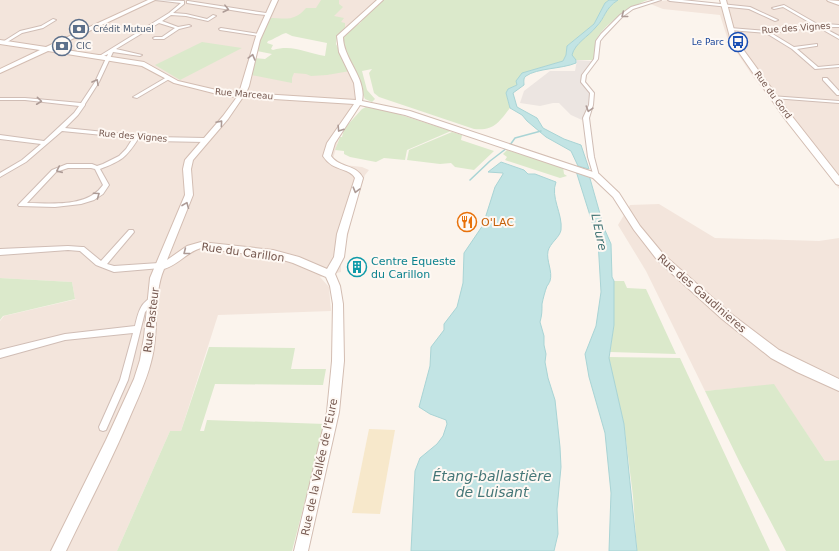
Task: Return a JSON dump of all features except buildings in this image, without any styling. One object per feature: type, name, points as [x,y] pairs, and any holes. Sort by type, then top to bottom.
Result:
[{"type":"street","points":[[0,70],[152,0]]},
{"type":"street","points":[[157,0],[204,3],[234,11],[266,14]]},
{"type":"street","points":[[95,56],[102,56],[170,14],[185,2],[193,0]]},
{"type":"street","name":"Rue Pasteur","points":[[58,551],[111,446],[140,379],[146,360],[150,338],[155,278],[189,195],[187,168],[189,160],[241,95],[248,77],[253,54],[266,14],[275,0]]},
{"type":"street","points":[[330,274],[339,258],[342,234],[359,178],[354,171],[333,164],[327,156],[331,143],[358,103],[358,86],[353,72],[346,62],[340,36],[380,0]]},
{"type":"street","points":[[593,175],[586,118],[591,105],[592,93],[583,82],[584,75],[596,59],[598,41],[614,22],[632,8],[659,0]]},
{"type":"street","points":[[670,0],[689,2],[723,2],[750,8],[776,20]]},
{"type":"street","points":[[830,0],[839,3]]},
{"type":"street","name":"Rue du Gord","points":[[723,2],[734,41],[774,97],[839,182]]},
{"type":"street","points":[[774,8],[784,6],[839,38]]},
{"type":"street","points":[[170,14],[186,15],[208,20],[214,16]]},
{"type":"street","points":[[2,42],[21,32],[42,28],[54,20]]},
{"type":"street","points":[[158,21],[178,28],[189,26]]},
{"type":"street","name":"Rue des Vignes","points":[[730,29],[767,32],[818,25],[839,26]]},
{"type":"street","points":[[155,38],[164,40],[178,28]]},
{"type":"street","points":[[221,29],[259,35]]},
{"type":"street","points":[[767,32],[793,48],[817,68],[839,66]]},
{"type":"street","name":"Rue Marceau","points":[[2,42],[144,64],[183,85],[207,91],[241,95],[358,103],[400,111],[593,175]]},
{"type":"street","points":[[793,48],[816,45]]},
{"type":"street","points":[[112,50],[140,55]]},
{"type":"street","points":[[0,175],[24,161],[61,129],[82,105],[112,50]]},
{"type":"street","points":[[135,97],[169,78]]},
{"type":"street","points":[[825,79],[839,94]]},
{"type":"street","points":[[774,97],[839,102]]},
{"type":"street","points":[[0,99],[25,99],[82,105]]},
{"type":"street","name":"Rue des Vignes","points":[[61,129],[154,139],[205,140]]},
{"type":"street","points":[[0,137],[46,143]]},
{"type":"street","points":[[97,168],[106,185],[104,190],[99,195],[90,200],[77,203],[21,205],[54,171],[67,166],[92,166],[97,168],[116,161],[125,155],[137,137]]},
{"type":"street","name":"Rue des Gaudinieres","points":[[593,175],[616,194],[637,228],[661,258],[726,316],[775,354],[801,368],[839,385]]},
{"type":"street","points":[[103,264],[131,232]]},
{"type":"street","name":"Rue du Carillon","points":[[159,266],[166,266],[175,262],[195,246],[201,245],[265,253],[296,260],[318,271],[330,274]]},
{"type":"street","points":[[0,252],[68,248],[82,249],[98,263],[114,269],[159,266]]},
{"type":"street","name":"Rue de la Vallée de l'Eure","points":[[301,551],[333,412],[338,361],[338,304],[335,286],[330,274]]},
{"type":"street","points":[[103,427],[124,380],[142,311],[152,300]]},
{"type":"street","points":[[0,354],[65,337],[138,329]]},
{"type":"shaded area","points":[[0,0],[378,0],[364,10],[358,20],[348,28],[309,21],[264,18],[246,71],[349,71],[354,82],[355,99],[346,126],[340,134],[333,159],[336,164],[362,167],[369,170],[365,175],[352,214],[349,232],[341,258],[341,272],[320,277],[329,287],[331,311],[218,315],[181,431],[170,431],[117,551],[0,551],[0,321],[4,316],[77,299],[75,299],[72,282],[0,278]]},
{"type":"shaded area","points":[[669,0],[720,4],[720,0],[839,0],[839,189],[754,78],[727,37],[720,15],[663,9],[648,3]]},
{"type":"shaded area","points":[[577,60],[592,62],[581,82],[590,93],[590,103],[582,120],[571,115],[559,103],[540,106],[520,103],[524,91],[550,71],[575,71]]},
{"type":"shaded area","points":[[659,204],[715,238],[819,241],[839,238],[839,460],[825,461],[774,385],[705,391],[646,271],[618,225],[630,205]]},
{"type":"green space","points":[[321,0],[339,0],[339,4],[343,7],[334,16],[344,18],[341,22],[345,23],[345,30],[337,37],[336,44],[350,71],[311,76],[294,73],[292,83],[251,75],[254,58],[265,59],[272,54],[257,51],[259,41],[269,18],[285,19],[298,15],[306,8],[316,8]],"holes":[[[286,33],[292,36],[327,43],[325,56],[293,48],[280,48],[273,50],[271,49],[273,45],[267,43],[268,41]]]},
{"type":"green space","points":[[383,0],[609,0],[605,3],[594,24],[567,46],[566,55],[563,61],[522,73],[517,85],[509,89],[506,93],[510,108],[503,117],[487,129],[474,129],[379,97],[374,93],[369,73],[372,69],[362,71],[367,90],[375,99],[372,102],[365,99],[354,66],[343,47],[342,36],[360,23],[369,12]]},
{"type":"green space","points":[[618,0],[648,0],[626,11],[604,29],[596,41],[594,60],[576,60],[571,55],[575,47],[593,31],[613,3]]},
{"type":"green space","points":[[202,42],[242,48],[180,80],[155,65]]},
{"type":"green space","points":[[366,107],[395,113],[451,131],[407,150],[405,160],[384,158],[376,162],[350,157],[344,154],[344,151],[335,150],[340,137],[342,137],[344,129],[362,109]]},
{"type":"green space","points":[[452,132],[462,135],[461,140],[494,151],[474,170],[455,167],[451,163],[440,164],[407,160],[409,150]]},
{"type":"green space","points":[[507,150],[563,167],[564,174],[567,176],[560,178],[505,160],[507,157],[503,154]]},
{"type":"green space","points":[[0,278],[72,282],[75,299],[3,316],[0,320]]},
{"type":"green space","points":[[614,281],[624,281],[627,288],[646,289],[676,354],[610,352],[614,325]]},
{"type":"green space","points":[[209,347],[295,348],[291,369],[326,369],[323,385],[215,384],[200,431],[204,431],[207,420],[325,424],[292,551],[117,551],[170,431],[181,431]]},
{"type":"green space","points":[[608,357],[680,358],[770,551],[637,551],[633,496],[624,424]]},
{"type":"green space","points":[[774,384],[825,461],[839,460],[839,551],[786,551],[740,463],[705,391]]},
{"type":"sand","points":[[369,429],[395,430],[380,514],[352,513]]},
{"type":"water","points":[[609,0],[618,0],[613,3],[593,31],[576,47],[572,55],[576,60],[576,63],[531,73],[524,78],[524,85],[513,93],[517,107],[537,118],[543,128],[564,139],[581,145],[589,169],[578,166],[571,151],[546,137],[522,115],[510,108],[506,93],[508,89],[517,85],[516,81],[522,73],[563,61],[566,55],[567,46],[594,24],[605,3]]},
{"type":"water","name":"Étang-ballastière de Luisant","points":[[501,162],[524,170],[528,174],[535,174],[556,182],[555,200],[560,218],[561,230],[548,251],[551,277],[546,288],[542,304],[542,315],[540,322],[544,336],[546,354],[545,362],[548,378],[555,400],[560,447],[561,467],[557,509],[558,534],[554,551],[411,551],[415,471],[420,458],[437,444],[443,436],[447,424],[446,420],[430,414],[419,407],[430,366],[431,347],[444,330],[444,324],[457,307],[463,283],[464,253],[483,225],[495,187],[503,174],[488,172]]},
{"type":"water","name":"L'Eure","points":[[576,171],[589,175],[604,228],[611,244],[612,277],[614,281],[614,325],[609,358],[624,424],[637,551],[609,551],[611,493],[605,433],[589,377],[585,354],[596,326],[601,292],[598,241]]},
{"type":"waterway","points":[[510,145],[515,138],[541,131]]},
{"type":"waterway","points":[[470,180],[490,161],[507,148]]},
{"type":"place","name":"Crédit Mutuel","points":[[79,29]]},
{"type":"place","name":"Le Parc","points":[[738,42]]},
{"type":"place","name":"CIC","points":[[62,46]]},
{"type":"place","name":"O'LAC","points":[[467,222]]},
{"type":"place","name":"Centre Equeste du Carillon","points":[[357,267]]}]
